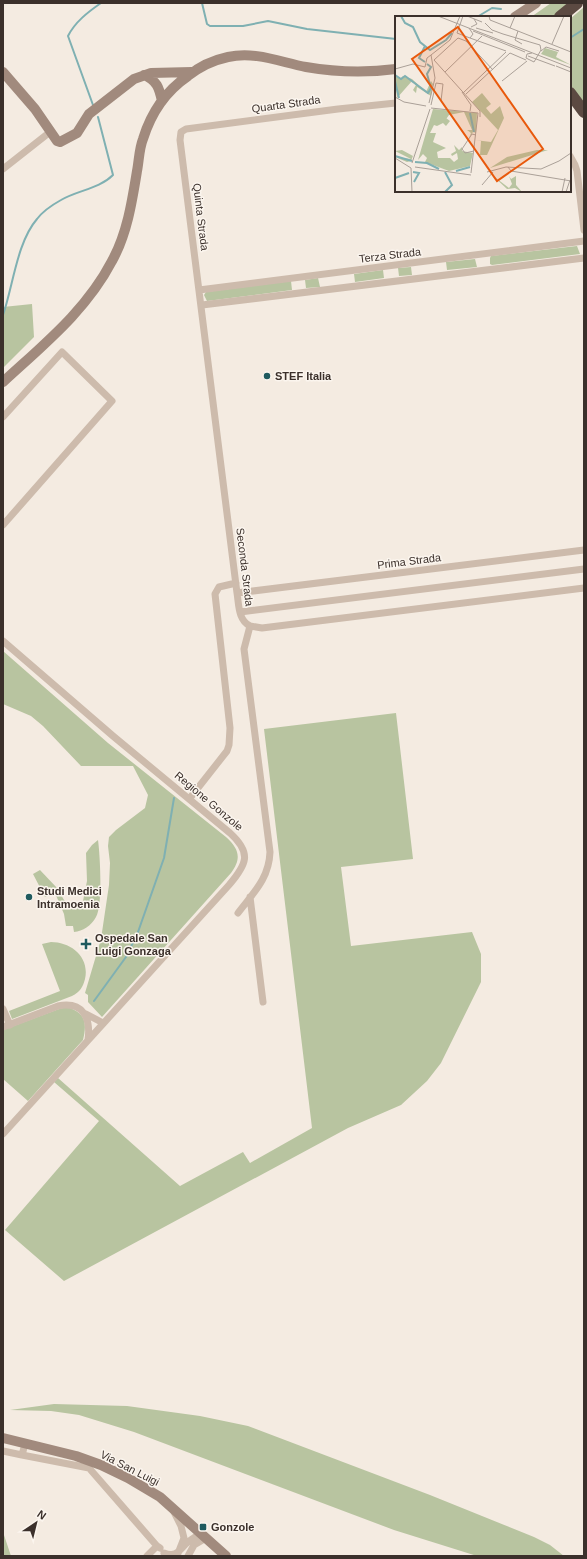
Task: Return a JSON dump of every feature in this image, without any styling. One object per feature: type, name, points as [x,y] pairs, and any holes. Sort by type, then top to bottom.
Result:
[{"type":"highway","points":[[561,16],[577,3]]},
{"type":"highway","points":[[571,94],[584,112]]},
{"type":"street","points":[[516,16],[536,3]]},
{"type":"street","points":[[3,382],[73,317],[85,304],[107,270],[123,236],[130,208],[142,140],[148,125],[162,101],[179,82],[192,72],[212,62],[228,57],[243,55],[257,56],[307,67],[347,71],[380,71],[395,69]]},
{"type":"street","points":[[3,72],[35,108],[50,132],[60,142],[62,142],[77,133],[89,114],[134,79],[144,75],[156,73],[192,72]]},
{"type":"street","points":[[144,75],[152,78],[158,85],[162,101]]},
{"type":"street","name":"Quarta Strada","points":[[181,132],[186,129],[395,102]]},
{"type":"street","points":[[3,169],[50,132]]},
{"type":"street","name":"Quinta Strada","points":[[181,132],[180,140],[202,305]]},
{"type":"street","points":[[571,158],[576,165],[584,230]]},
{"type":"street","name":"Terza Strada","points":[[199,290],[584,241]]},
{"type":"street","points":[[202,305],[584,258]]},
{"type":"street","name":"Seconda Strada","points":[[202,305],[237,593],[243,621],[250,626]]},
{"type":"street","points":[[3,417],[62,352],[112,401],[3,525]]},
{"type":"street","name":"Prima Strada","points":[[237,593],[584,550]]},
{"type":"street","points":[[240,612],[584,569]]},
{"type":"street","points":[[190,798],[224,756],[229,745],[230,728],[215,594],[219,587],[236,582]]},
{"type":"street","points":[[238,913],[267,872],[270,862],[270,852],[244,649],[250,626],[262,628],[584,588]]},
{"type":"street","name":"Regione Gonzole","points":[[3,641],[113,736],[190,798],[230,833],[242,845],[245,860],[229,885],[3,1134]]},
{"type":"street","points":[[250,897],[263,1002]]},
{"type":"street","points":[[3,1009],[6,1026],[67,1004],[76,1006],[90,1017],[103,1023]]},
{"type":"street","points":[[83,1012],[88,1022],[88,1040]]},
{"type":"street","name":"Via San Luigi","points":[[3,1438],[76,1456],[102,1465],[128,1478],[153,1493],[172,1507],[226,1556]]},
{"type":"street","points":[[22,1455],[25,1444]]},
{"type":"street","points":[[3,1451],[89,1468],[166,1554],[177,1555],[189,1542],[204,1536]]},
{"type":"street","points":[[172,1507],[181,1526],[184,1538],[177,1555]]},
{"type":"street","points":[[188,1556],[194,1545],[204,1536]]},
{"type":"street","points":[[147,1556],[158,1546]]},
{"type":"green space","points":[[551,3],[568,3],[555,16],[532,16]]},
{"type":"green space","points":[[584,7],[584,104],[571,85],[571,18]]},
{"type":"green space","points":[[577,246],[580,254],[492,265],[490,264],[491,256]]},
{"type":"green space","points":[[475,259],[477,267],[447,270],[446,262]]},
{"type":"green space","points":[[411,267],[412,275],[399,276],[398,268]]},
{"type":"green space","points":[[383,270],[384,278],[355,282],[354,274]]},
{"type":"green space","points":[[318,278],[320,287],[306,288],[305,280]]},
{"type":"green space","points":[[291,281],[292,290],[207,301],[204,295],[206,292]]},
{"type":"green space","points":[[32,304],[34,337],[3,368],[3,307]]},
{"type":"green space","points":[[3,651],[108,743],[226,837],[234,846],[238,854],[237,863],[231,873],[102,1017],[88,1002],[88,995],[85,993],[101,939],[109,885],[109,837],[145,808],[148,795],[133,766],[81,766],[43,726],[31,716],[3,704]]},
{"type":"green space","points":[[396,713],[413,859],[341,867],[351,946],[472,932],[481,954],[481,982],[441,1063],[427,1081],[401,1105],[348,1128],[64,1281],[5,1230],[99,1121],[54,1082],[58,1078],[180,1186],[243,1152],[250,1163],[312,1128],[264,729]]},
{"type":"green space","points":[[98,840],[100,856],[100,902],[98,911],[96,917],[89,925],[84,929],[74,932],[73,926],[66,926],[64,914],[55,893],[45,897],[33,874],[40,870],[57,888],[64,900],[76,910],[83,901],[87,881],[86,853]]},
{"type":"green space","points":[[51,942],[72,948],[82,958],[86,971],[82,987],[72,996],[12,1019],[9,1011],[60,991],[42,944]]},
{"type":"green space","points":[[67,1007],[78,1012],[84,1019],[85,1029],[83,1040],[28,1101],[3,1079],[3,1030]]},
{"type":"green space","points":[[54,1404],[127,1406],[200,1416],[248,1426],[430,1495],[534,1537],[550,1545],[564,1556],[477,1556],[394,1530],[134,1432],[79,1415],[51,1411],[10,1410]]},
{"type":"green space","points":[[3,1532],[11,1556],[3,1556]]},
{"type":"waterway","points":[[93,105],[68,36],[78,22],[101,3]]},
{"type":"waterway","points":[[202,3],[207,24],[210,26],[243,26],[268,21],[307,29],[395,39]]},
{"type":"waterway","points":[[479,16],[492,8],[501,9]]},
{"type":"waterway","points":[[571,37],[584,29]]},
{"type":"waterway","points":[[3,315],[20,252],[30,229],[37,219],[51,206],[95,186],[113,175],[98,117]]},
{"type":"waterway","points":[[94,1001],[126,957],[138,932],[164,858],[174,798]]},
{"type":"place","name":"STEF Italia","points":[[267,376]]},
{"type":"place","name":"Studi Medici Intramoenia","points":[[29,897]]},
{"type":"place","name":"Ospedale San Luigi Gonzaga","points":[[86,944]]},
{"type":"place","name":"Gonzole","points":[[203,1527]]}]
